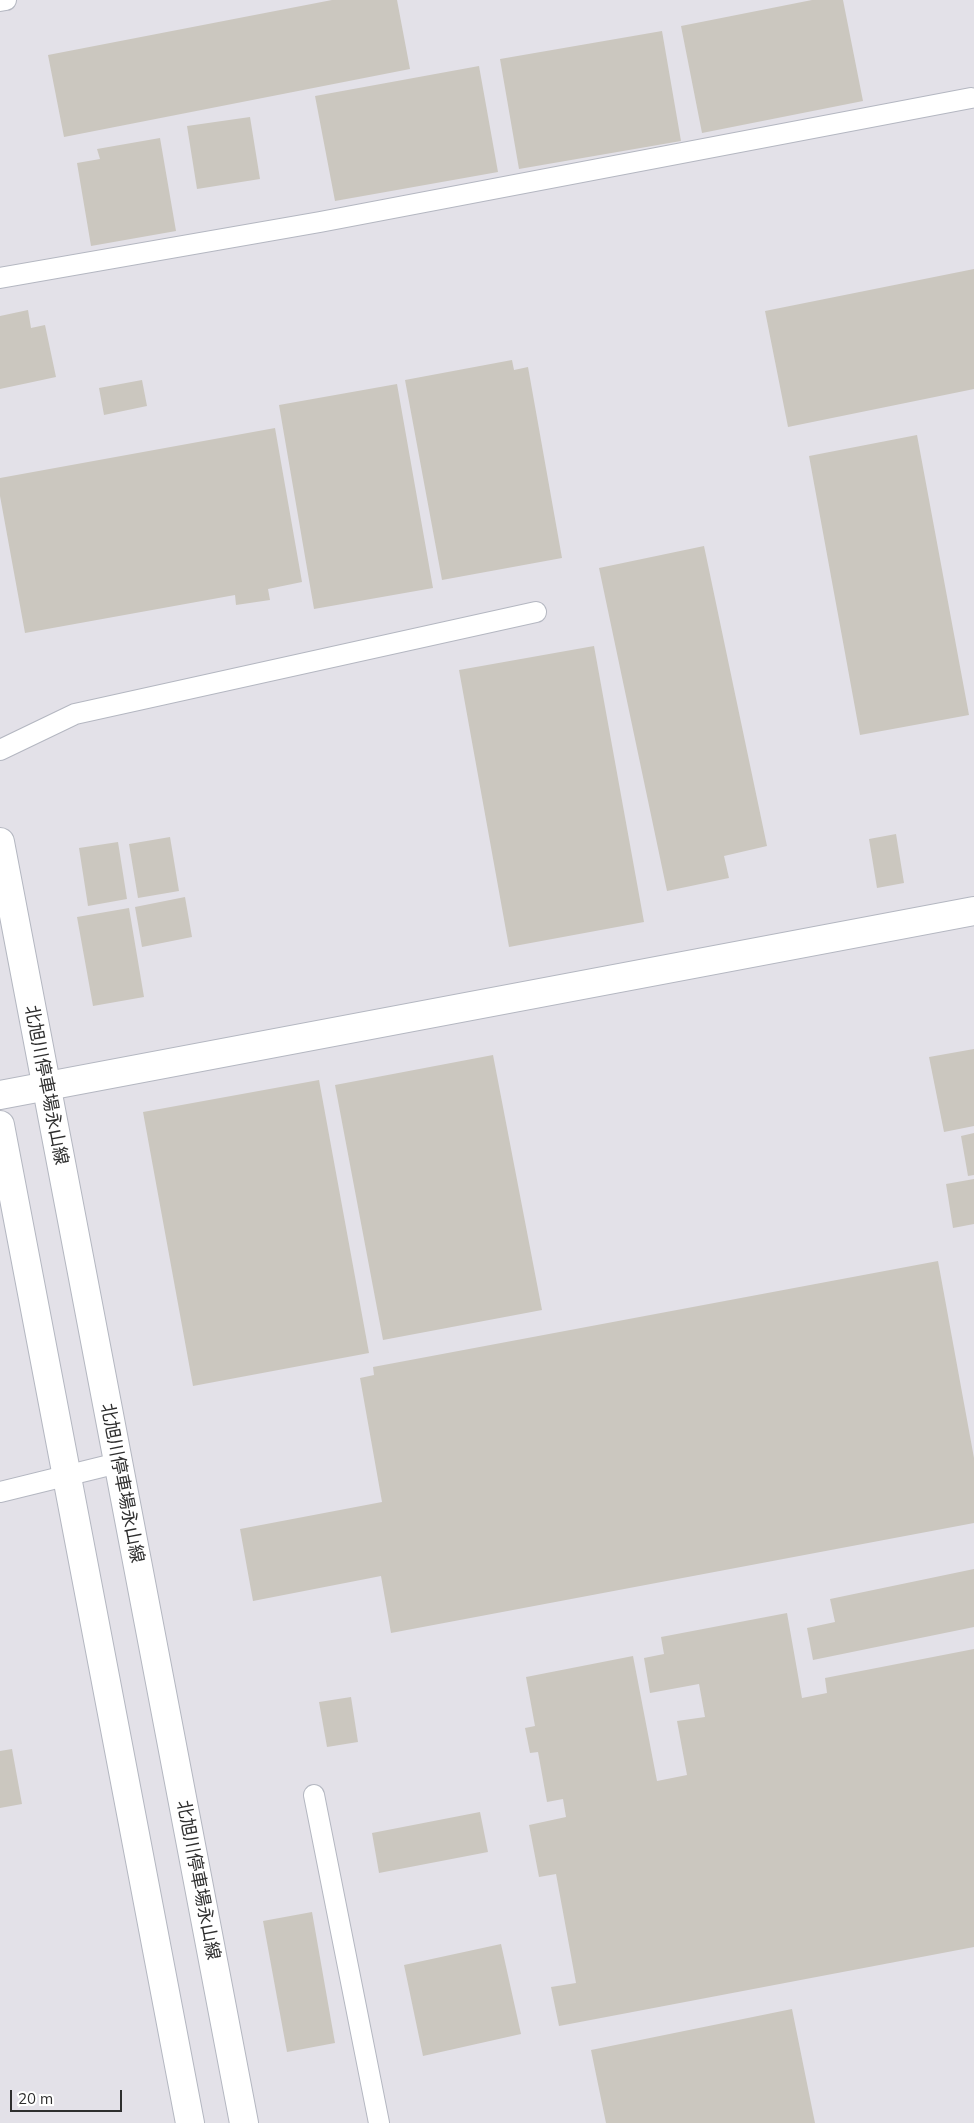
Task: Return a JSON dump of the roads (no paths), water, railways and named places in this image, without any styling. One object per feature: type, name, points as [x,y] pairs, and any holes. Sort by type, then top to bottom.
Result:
[{"type":"main road","name":"北旭川停車場永山線","points":[[0,842],[244,2123]]},
{"type":"main road","points":[[0,1095],[974,910]]},
{"type":"main road","points":[[0,1125],[190,2123]]},
{"type":"lane","points":[[0,1],[6,0]]},
{"type":"lane","points":[[0,278],[329,221],[971,98]]},
{"type":"lane","points":[[0,750],[75,714],[536,612]]},
{"type":"lane","points":[[0,1492],[118,1463]]},
{"type":"lane","points":[[314,1795],[378,2123]]}]
